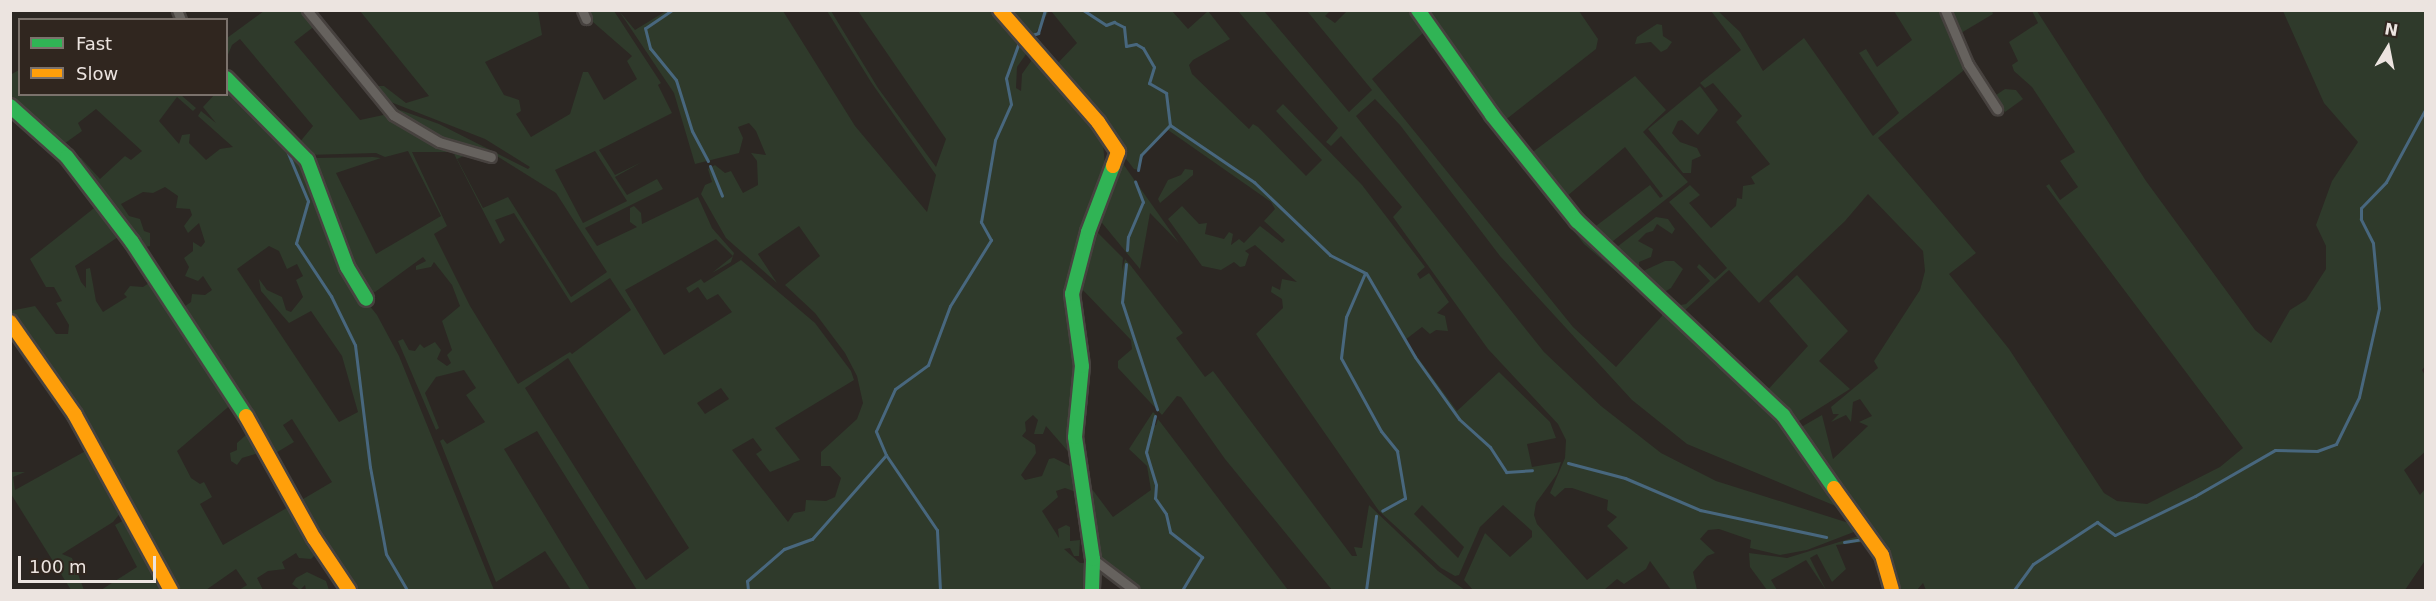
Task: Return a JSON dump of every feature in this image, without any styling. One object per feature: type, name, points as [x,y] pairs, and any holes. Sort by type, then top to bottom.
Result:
[{"type":"street","points":[[307,10],[393,115],[439,142],[491,157]]},
{"type":"street","points":[[1000,10],[1018,35],[1098,122],[1118,152],[1088,232],[1072,294],[1082,366],[1075,437],[1093,559],[1092,591]]},
{"type":"street","points":[[1418,10],[1492,115],[1576,221],[1783,415],[1882,555],[1892,591]]},
{"type":"street","points":[[1945,10],[1968,64],[1997,109]]},
{"type":"street","points":[[228,80],[307,160],[347,267],[366,299]]},
{"type":"street","points":[[10,106],[67,157],[132,242],[268,450],[315,538],[349,591]]},
{"type":"street","points":[[10,322],[75,416],[171,591]]},
{"type":"street","points":[[1093,559],[1134,591]]},
{"type":"green space","points":[[1006,10],[1049,11],[1032,39],[1053,67],[1024,36]]},
{"type":"green space","points":[[264,11],[305,11],[316,25],[294,42],[360,120],[388,114],[466,155],[457,159],[483,208],[508,197],[571,297],[607,272],[556,193],[492,153],[440,139],[405,121],[386,105],[439,124],[528,169],[530,167],[485,139],[383,99],[372,86],[384,86],[406,103],[429,96],[360,11],[538,11],[542,35],[485,62],[504,95],[519,100],[521,111],[516,114],[531,137],[570,114],[583,72],[588,72],[604,100],[637,79],[627,61],[632,56],[593,22],[586,11],[614,11],[661,83],[658,85],[672,113],[599,150],[615,175],[642,162],[615,177],[627,195],[657,179],[663,189],[585,228],[597,246],[637,227],[630,222],[630,208],[634,206],[641,213],[642,224],[698,197],[712,228],[734,253],[733,256],[716,239],[625,290],[664,355],[732,312],[718,294],[707,300],[698,287],[689,293],[686,288],[701,279],[704,283],[741,260],[815,323],[851,371],[854,380],[775,428],[800,460],[770,472],[756,454],[762,450],[753,438],[732,450],[788,522],[794,513],[805,511],[806,500],[826,501],[835,497],[841,478],[830,466],[821,466],[821,452],[857,419],[863,403],[857,376],[845,353],[815,313],[785,285],[820,256],[799,226],[758,254],[777,283],[726,238],[701,194],[705,185],[712,182],[708,169],[715,165],[725,173],[731,171],[743,193],[758,185],[757,161],[751,153],[766,155],[756,131],[749,123],[738,127],[743,138],[739,153],[695,164],[674,93],[619,11],[635,30],[666,11],[783,11],[855,126],[927,212],[936,175],[871,82],[827,11],[831,11],[878,88],[936,167],[946,139],[858,11],[996,11],[1029,50],[1017,67],[1016,88],[1021,91],[1022,74],[1034,57],[1094,127],[1103,145],[1105,164],[1079,237],[1066,300],[1078,359],[1072,456],[1046,426],[1043,434],[1034,434],[1038,420],[1033,415],[1025,422],[1026,431],[1022,436],[1035,445],[1036,453],[1021,475],[1025,480],[1042,476],[1049,459],[1054,458],[1074,468],[1076,492],[1065,488],[1056,491],[1058,497],[1042,511],[1059,538],[1058,529],[1066,525],[1070,527],[1070,541],[1080,540],[1079,556],[1074,556],[1070,548],[1064,549],[1080,563],[1088,563],[1090,590],[637,590],[537,431],[504,449],[590,590],[571,590],[545,551],[496,582],[440,441],[443,439],[447,444],[485,422],[466,395],[476,388],[464,370],[436,377],[425,393],[439,428],[436,430],[398,341],[403,339],[409,350],[415,351],[420,344],[424,348],[435,342],[441,350],[437,359],[447,366],[451,363],[447,355],[452,350],[442,321],[460,306],[452,285],[434,262],[431,267],[416,270],[416,266],[426,261],[423,257],[375,292],[363,291],[312,160],[315,158],[381,158],[336,173],[376,254],[441,216],[408,151],[385,157],[376,153],[307,155],[228,74],[299,143],[313,126],[240,39],[232,45],[228,55],[228,37]],"holes":[[[595,151],[627,201],[583,223],[555,170]],[[412,152],[453,152],[500,244],[505,240],[495,220],[514,213],[571,303],[610,278],[631,310],[572,354],[570,352],[518,384],[470,306],[434,234],[447,226]],[[568,358],[689,548],[646,580],[525,388]],[[721,388],[729,399],[705,414],[697,403]]]},
{"type":"green space","points":[[1051,11],[1172,11],[1188,29],[1208,11],[1230,39],[1193,60],[1189,65],[1192,74],[1249,129],[1253,124],[1258,127],[1306,176],[1322,160],[1276,111],[1283,104],[1362,185],[1425,267],[1417,274],[1420,279],[1429,273],[1449,302],[1437,313],[1445,316],[1448,331],[1436,330],[1430,334],[1422,327],[1405,340],[1457,411],[1499,372],[1550,422],[1556,438],[1527,444],[1532,467],[1561,462],[1557,474],[1536,503],[1534,515],[1537,524],[1587,580],[1628,548],[1607,526],[1617,517],[1607,510],[1608,500],[1572,488],[1565,488],[1555,497],[1550,493],[1565,458],[1566,440],[1558,424],[1488,349],[1393,217],[1402,207],[1341,136],[1331,146],[1326,142],[1338,128],[1238,11],[1264,11],[1349,112],[1372,90],[1307,11],[1330,11],[1325,16],[1335,23],[1347,11],[1417,11],[1580,229],[1772,409],[1859,530],[1807,550],[1780,555],[1750,548],[1751,540],[1719,529],[1708,530],[1700,539],[1715,553],[1707,556],[1693,572],[1697,590],[1671,590],[1650,561],[1646,569],[1624,584],[1617,579],[1604,590],[1473,590],[1464,580],[1485,533],[1510,557],[1532,537],[1532,531],[1503,505],[1480,527],[1459,575],[1455,576],[1441,568],[1379,511],[1256,334],[1283,308],[1282,299],[1271,292],[1272,286],[1280,290],[1282,279],[1297,282],[1255,245],[1245,251],[1249,254],[1245,266],[1240,267],[1234,262],[1221,270],[1202,266],[1168,219],[1182,206],[1199,224],[1207,223],[1205,234],[1224,239],[1229,232],[1233,234],[1231,245],[1239,239],[1244,243],[1260,226],[1282,243],[1285,240],[1264,221],[1275,209],[1271,202],[1168,130],[1144,153],[1139,170],[1134,169],[1054,67],[1077,43]],"holes":[[[1423,33],[1432,48],[1439,50],[1479,111],[1584,244],[1662,311],[1662,316],[1616,367],[1573,327],[1372,79]],[[1375,99],[1400,125],[1500,256],[1632,400],[1687,444],[1838,507],[1852,524],[1716,481],[1661,453],[1601,406],[1544,352],[1356,116]],[[1422,505],[1464,547],[1458,558],[1414,514]]]},
{"type":"green space","points":[[1422,11],[1579,11],[1598,39],[1596,49],[1504,121]]},
{"type":"green space","points":[[1711,11],[1718,11],[1740,32],[1763,71],[1804,38],[1873,136],[1899,113],[1859,53],[1866,49],[1877,67],[1912,40],[1894,11],[1941,11],[1964,59],[1963,71],[1878,138],[1976,253],[1949,274],[2009,349],[2104,493],[2117,501],[2147,504],[2220,467],[2243,448],[2046,186],[2049,184],[2060,200],[2078,187],[2060,161],[2075,152],[2032,87],[2014,71],[2012,65],[2018,61],[2009,42],[2038,23],[2032,11],[2037,11],[2146,181],[2255,330],[2271,343],[2290,310],[2306,300],[2326,269],[2326,246],[2316,225],[2332,181],[2358,142],[2324,103],[2283,11],[2425,11],[2426,365],[2422,370],[2426,377],[2426,451],[2404,470],[2420,495],[2425,489],[2426,559],[2405,590],[1926,590],[1923,583],[1917,590],[1899,590],[1801,433],[1803,426],[1822,415],[1833,459],[1868,426],[1859,422],[1872,416],[1860,399],[1853,402],[1851,422],[1846,415],[1831,422],[1839,414],[1833,414],[1831,407],[1878,368],[1874,361],[1920,290],[1925,271],[1923,251],[1868,194],[1845,221],[1759,303],[1729,270],[1683,312],[1664,298],[1668,294],[1681,305],[1686,304],[1710,281],[1697,267],[1699,264],[1715,279],[1727,268],[1669,202],[1690,185],[1700,195],[1689,203],[1711,228],[1736,206],[1737,198],[1742,199],[1743,186],[1755,184],[1751,177],[1770,164],[1736,122],[1742,116],[1713,83],[1705,88],[1700,83],[1741,50]]},
{"type":"green space","points":[[1947,11],[1992,11],[1993,14],[1956,36]]},
{"type":"green space","points":[[1657,24],[1662,25],[1663,36],[1672,42],[1667,49],[1661,52],[1651,42],[1635,44],[1637,37]]},
{"type":"green space","points":[[18,71],[18,96],[182,96],[196,108],[193,111],[177,97],[159,121],[179,144],[182,135],[190,134],[189,143],[206,160],[220,149],[233,147],[198,116],[201,111],[216,123],[203,107],[213,96],[228,96],[228,89],[298,153],[353,285],[377,315],[399,356],[494,590],[353,590],[298,502],[332,482],[292,419],[283,425],[294,442],[274,454],[178,311],[191,302],[192,294],[205,295],[212,290],[203,276],[198,281],[185,276],[189,267],[184,258],[193,251],[193,242],[201,247],[205,242],[199,223],[188,233],[184,226],[192,215],[190,209],[176,208],[178,196],[165,187],[153,193],[143,192],[121,204],[129,216],[140,219],[144,231],[150,233],[150,246],[146,247],[142,239],[132,239],[67,153],[81,158],[100,179],[125,156],[131,160],[142,151],[96,109],[78,123],[82,131],[61,146],[11,103],[10,75]],"holes":[[[269,246],[279,251],[287,269],[297,264],[303,276],[296,280],[303,297],[291,312],[286,310],[282,297],[267,290],[259,279],[261,291],[289,323],[311,311],[342,356],[358,412],[339,422],[237,269]]]},
{"type":"green space","points":[[1635,76],[1666,110],[1643,132],[1688,182],[1608,245],[1592,229],[1650,185],[1660,198],[1663,196],[1625,147],[1566,197],[1530,154]]},
{"type":"green space","points":[[1700,86],[1718,110],[1698,135],[1682,120],[1678,121],[1672,133],[1680,142],[1697,148],[1701,156],[1692,160],[1691,173],[1683,173],[1648,129]]},
{"type":"green space","points":[[2005,89],[2016,90],[2023,99],[2005,112],[1993,97]]},
{"type":"green space","points":[[1121,161],[1179,243],[1150,213],[1140,269],[1098,218]]},
{"type":"green space","points":[[1185,169],[1193,170],[1193,175],[1160,203],[1158,199],[1168,180],[1181,175]]},
{"type":"green space","points":[[98,205],[123,242],[118,237],[75,266],[81,282],[86,288],[86,269],[90,268],[96,301],[103,312],[127,297],[124,294],[130,286],[143,287],[152,281],[234,402],[177,451],[191,478],[200,484],[204,482],[212,497],[200,504],[223,545],[290,506],[315,546],[316,554],[311,559],[299,558],[296,553],[282,562],[285,569],[268,571],[257,578],[263,590],[239,590],[247,585],[236,569],[206,590],[173,590],[11,318],[10,311],[35,306],[56,334],[68,334],[69,325],[56,303],[62,301],[54,287],[46,287],[30,259]]},
{"type":"green space","points":[[1656,217],[1668,219],[1675,229],[1672,234],[1657,224],[1653,231],[1646,233],[1638,241],[1653,249],[1651,257],[1639,262],[1639,268],[1634,269],[1613,250]]},
{"type":"green space","points":[[1095,230],[1123,258],[1122,271],[1125,259],[1131,266],[1183,333],[1176,338],[1205,377],[1213,371],[1352,556],[1357,556],[1354,547],[1362,548],[1369,505],[1438,571],[1465,590],[1332,590],[1225,459],[1181,397],[1177,396],[1162,415],[1118,368],[1118,361],[1132,349],[1131,340],[1079,286]]},
{"type":"green space","points":[[733,256],[731,262],[712,273]]},
{"type":"green space","points":[[1665,261],[1674,261],[1683,269],[1671,288],[1663,293],[1641,272]]},
{"type":"green space","points":[[1797,275],[1848,331],[1819,361],[1850,389],[1796,423],[1764,394],[1808,346],[1769,301]]},
{"type":"green space","points":[[1153,412],[1157,416],[1151,426],[1156,425],[1158,419],[1288,590],[1136,590],[1093,550],[1087,492],[1092,489],[1113,517],[1151,490],[1147,466],[1129,449]]},
{"type":"green space","points":[[246,435],[252,438],[258,453],[242,458],[237,465],[231,461],[230,453],[237,450],[237,443]]},
{"type":"green space","points":[[91,448],[122,511],[113,522],[62,554],[72,558],[84,590],[71,590],[11,494],[11,472],[25,472],[13,477],[15,490]]},
{"type":"green space","points":[[126,519],[168,590],[101,590],[137,567],[115,525]]},
{"type":"green space","points":[[1862,535],[1873,547],[1889,590],[1884,590],[1879,569],[1863,542],[1836,545],[1846,569],[1832,582],[1817,554],[1810,558],[1826,590],[1806,560],[1771,580],[1777,590],[1767,590],[1750,567],[1749,553],[1787,558]]},
{"type":"green space","points":[[307,572],[326,581],[329,590],[306,590],[305,585],[300,590],[292,584],[296,578]]},
{"type":"waterway","points":[[172,10],[175,18]]},
{"type":"waterway","points":[[672,10],[645,28],[650,48],[676,80],[692,131],[708,161]]},
{"type":"waterway","points":[[1026,37],[1038,33],[1045,10]]},
{"type":"waterway","points":[[1083,10],[1106,25],[1114,22],[1124,27],[1126,46],[1136,44],[1143,48],[1154,67],[1149,83],[1166,93],[1170,125],[1254,182],[1330,255],[1365,273],[1346,317],[1341,358],[1381,431],[1397,451],[1405,498],[1382,511]]},
{"type":"waterway","points":[[2426,25],[2426,36]]},
{"type":"waterway","points":[[940,590],[937,530],[886,455],[876,431],[895,389],[928,365],[950,306],[991,240],[981,222],[995,140],[1011,104],[1006,78],[1019,42]]},
{"type":"waterway","points":[[2014,590],[2033,564],[2097,522],[2115,535],[2195,496],[2275,450],[2317,451],[2336,444],[2359,397],[2379,308],[2373,243],[2361,219],[2361,208],[2386,182],[2426,108]]},
{"type":"waterway","points":[[1138,170],[1141,155],[1170,125]]},
{"type":"waterway","points":[[285,146],[308,201],[296,243],[331,296],[355,345],[370,467],[386,554],[407,590]]},
{"type":"waterway","points":[[710,166],[722,196]]},
{"type":"waterway","points":[[1127,250],[1128,237],[1143,202],[1135,181]]},
{"type":"waterway","points":[[1126,264],[1122,302],[1157,409]]},
{"type":"waterway","points":[[1366,273],[1415,357],[1459,419],[1490,447],[1506,472],[1532,470]]},
{"type":"waterway","points":[[1155,416],[1146,452],[1156,485],[1155,498],[1166,514],[1170,532],[1202,557],[1182,590]]},
{"type":"waterway","points":[[748,590],[747,581],[784,549],[812,539],[886,455]]},
{"type":"waterway","points":[[1568,463],[1625,478],[1700,510],[1826,537]]},
{"type":"waterway","points":[[1366,590],[1376,516]]},
{"type":"waterway","points":[[1844,542],[1864,539]]},
{"type":"traffic: fast","points":[[1418,10],[1492,115],[1577,221],[1783,415],[1834,488]]},
{"type":"traffic: fast","points":[[228,80],[307,160],[347,267],[366,299]]},
{"type":"traffic: fast","points":[[10,106],[67,157],[132,242],[246,416]]},
{"type":"traffic: fast","points":[[1092,590],[1093,559],[1075,437],[1082,366],[1072,294],[1088,232],[1113,166]]},
{"type":"traffic: slow","points":[[1000,10],[1098,122],[1118,152],[1113,166]]},
{"type":"traffic: slow","points":[[10,322],[75,415],[171,590]]},
{"type":"traffic: slow","points":[[246,416],[314,538],[349,590]]},
{"type":"traffic: slow","points":[[1834,488],[1882,555],[1892,590]]}]
